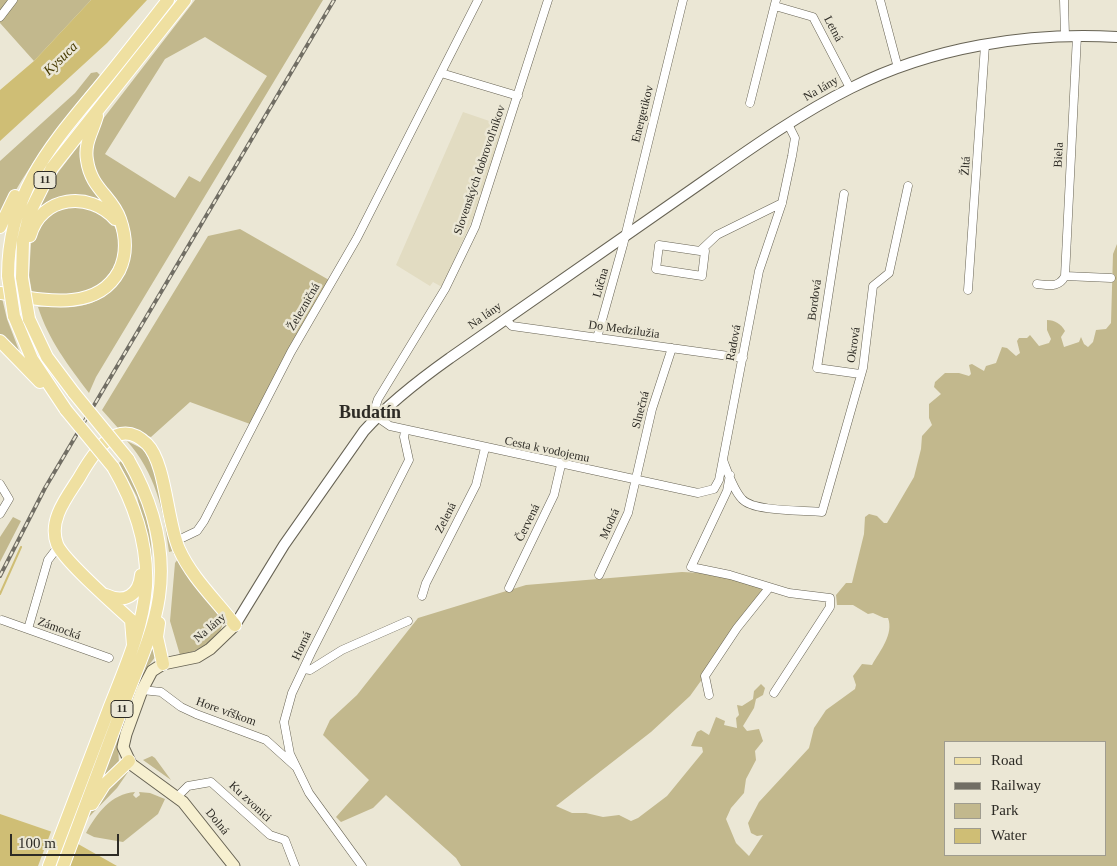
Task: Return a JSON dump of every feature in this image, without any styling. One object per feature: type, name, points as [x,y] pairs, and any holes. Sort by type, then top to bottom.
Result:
[{"type":"main road","name":"11","points":[[49,866],[133,645],[145,591],[143,548],[135,511],[113,467],[66,410],[32,359],[14,316],[8,276],[9,248],[14,220],[38,164],[168,0]]},
{"type":"main road","name":"11","points":[[63,866],[151,630],[160,591],[160,561],[156,526],[146,493],[128,459],[74,393],[39,344],[30,319],[22,272],[26,227],[36,197],[59,158],[184,0]]},
{"type":"main road","points":[[0,293],[71,300],[94,295],[110,284],[120,268],[124,254],[122,230],[116,212],[95,185],[88,168],[87,142],[99,106]]},
{"type":"main road","points":[[0,227],[27,174],[38,164]]},
{"type":"main road","points":[[22,272],[34,224],[45,211],[60,203],[77,200],[94,203],[108,212],[122,230]]},
{"type":"main road","points":[[0,341],[66,410]]},
{"type":"main road","points":[[133,645],[132,622],[71,562],[58,547],[55,537],[55,525],[69,494],[96,450],[111,438],[121,435],[140,439],[155,456],[176,541],[196,577],[235,625]]},
{"type":"main road","points":[[105,594],[120,599],[134,593],[140,584],[143,548]]},
{"type":"main road","points":[[78,825],[104,785],[129,761],[124,743],[142,690],[152,671],[163,664],[157,637],[162,599],[160,591]]},
{"type":"main road","name":"Na lány","points":[[163,664],[197,657],[210,649],[235,625]]},
{"type":"main road","name":"Dolná","points":[[129,761],[177,797],[234,866]]},
{"type":"street","points":[[0,17],[13,0]]},
{"type":"street","name":"Železničná","points":[[176,541],[197,531],[204,521],[291,352],[357,238],[478,0]]},
{"type":"street","name":"Slovenských dobrovoľníkov","points":[[377,417],[375,408],[378,400],[445,289],[475,226],[548,0]]},
{"type":"street","name":"Energetikov","points":[[626,235],[683,0]]},
{"type":"street","points":[[880,0],[898,68]]},
{"type":"street","points":[[1064,0],[1065,36]]},
{"type":"street","name":"Letná","points":[[750,103],[776,3],[813,17],[850,88]]},
{"type":"street","name":"Na lány","points":[[235,625],[284,545],[364,431],[377,417],[424,377],[505,319],[788,124],[850,88],[898,68],[935,56],[985,45],[1065,36],[1117,37]]},
{"type":"street","name":"Biela","points":[[1065,276],[1077,36]]},
{"type":"street","name":"Žltá","points":[[968,290],[985,45]]},
{"type":"street","points":[[441,73],[518,96]]},
{"type":"street","name":"Radová","points":[[714,488],[719,480],[759,270],[782,203],[795,138],[788,124]]},
{"type":"street","name":"Okrová","points":[[730,475],[739,495],[745,502],[773,509],[822,512],[863,368],[873,286],[889,274],[908,186]]},
{"type":"street","name":"Bordová","points":[[844,194],[817,368],[860,374]]},
{"type":"street","points":[[700,251],[717,235],[782,203]]},
{"type":"street","name":"Lúčna","points":[[597,338],[626,235]]},
{"type":"street","points":[[659,246],[700,251],[705,251],[702,276],[658,271],[656,269],[659,246]]},
{"type":"street","points":[[1037,284],[1056,285],[1065,276],[1111,278]]},
{"type":"street","name":"Do Medzilužia","points":[[505,319],[512,326],[743,358]]},
{"type":"street","name":"Slnečná","points":[[636,480],[652,409],[672,348]]},
{"type":"street","name":"Cesta k vodojemu","points":[[377,417],[390,426],[405,431],[561,465],[698,493],[714,488]]},
{"type":"street","name":"Horná","points":[[362,866],[309,794],[287,743],[284,722],[292,693],[409,460],[404,437],[405,431]]},
{"type":"street","name":"Zelená","points":[[422,596],[426,583],[476,484],[485,448]]},
{"type":"street","points":[[723,460],[730,475],[727,492],[691,567],[730,575],[769,588],[830,598],[830,607],[774,693]]},
{"type":"street","name":"Červená","points":[[509,588],[554,495],[561,465]]},
{"type":"street","name":"Modrá","points":[[599,576],[628,513],[636,480]]},
{"type":"street","points":[[0,484],[9,500],[0,514]]},
{"type":"street","points":[[28,629],[48,560],[58,547]]},
{"type":"street","points":[[709,694],[705,676],[742,621],[769,588]]},
{"type":"street","name":"Zámocká","points":[[2,620],[109,658]]},
{"type":"street","points":[[304,668],[310,670],[342,650],[408,621]]},
{"type":"street","name":"Hore vŕškom","points":[[142,690],[161,692],[181,707],[196,714],[266,740],[289,764],[296,767]]},
{"type":"street","name":"Ku zvonici","points":[[177,797],[188,786],[211,782],[270,835],[285,840],[295,866]]},
{"type":"shaded area","points":[[463,112],[504,126],[473,218],[442,287],[433,282],[430,286],[396,265]]},
{"type":"green space","points":[[0,0],[91,0],[34,61],[0,23]]},
{"type":"green space","points":[[195,0],[323,0],[96,377],[89,393],[53,342],[38,307],[86,305],[105,295],[117,279],[131,247],[91,165],[96,128]],"holes":[[[205,37],[267,76],[200,182],[189,176],[175,198],[105,154],[165,59]]]},
{"type":"green space","points":[[97,72],[100,75],[34,162],[0,219],[0,161],[75,93],[91,73]]},
{"type":"green space","points":[[83,140],[106,204],[99,201],[38,211],[50,183]]},
{"type":"green space","points":[[85,204],[110,221],[118,236],[117,260],[111,271],[93,288],[82,293],[70,296],[32,293],[29,275],[31,244],[34,233],[48,213]]},
{"type":"green space","points":[[240,229],[329,280],[250,424],[190,402],[151,437],[118,428],[102,410],[208,236]]},
{"type":"green space","points":[[1117,244],[1117,866],[461,866],[456,858],[386,795],[373,808],[341,822],[336,817],[369,780],[323,735],[330,720],[357,695],[418,618],[526,585],[682,572],[723,574],[775,586],[726,646],[690,696],[651,732],[556,806],[572,813],[586,813],[603,817],[619,815],[631,821],[638,818],[667,796],[703,752],[702,747],[691,746],[697,732],[701,730],[709,735],[716,717],[725,721],[724,725],[737,728],[736,718],[739,715],[737,705],[742,706],[753,699],[754,691],[761,684],[765,688],[763,695],[756,699],[754,708],[743,726],[747,731],[759,729],[763,741],[755,751],[756,760],[746,779],[744,793],[731,808],[726,819],[736,843],[749,856],[763,835],[757,836],[751,833],[748,823],[759,802],[809,748],[814,728],[826,710],[855,689],[856,685],[853,676],[862,664],[872,665],[888,636],[888,618],[873,613],[868,614],[853,605],[837,605],[836,595],[846,583],[852,583],[864,534],[865,517],[869,514],[877,516],[884,523],[887,523],[914,477],[921,449],[922,436],[932,425],[929,418],[929,404],[941,394],[934,387],[935,382],[945,373],[959,373],[969,376],[971,374],[969,365],[972,364],[984,371],[986,366],[996,363],[1002,347],[1007,348],[1016,356],[1020,353],[1017,341],[1019,338],[1027,338],[1030,335],[1039,346],[1049,343],[1051,339],[1047,330],[1047,320],[1062,326],[1065,331],[1061,337],[1064,347],[1079,342],[1081,337],[1084,344],[1088,347],[1093,342],[1096,330],[1106,329],[1111,323],[1113,254]]},
{"type":"green space","points":[[0,298],[2,298],[7,319],[20,353],[0,337]]},
{"type":"green space","points":[[127,441],[143,449],[154,468],[175,553],[173,554],[173,551],[169,552],[157,493],[145,466]]},
{"type":"green space","points":[[121,461],[134,483],[143,506],[152,554],[150,603],[138,652],[150,550],[137,497],[119,463]]},
{"type":"green space","points":[[13,517],[21,521],[0,562],[0,537]]},
{"type":"green space","points":[[178,559],[223,619],[222,626],[214,638],[201,648],[180,655],[170,621],[175,563]]},
{"type":"green space","points":[[153,636],[156,656],[145,670],[118,746],[119,763],[99,785]]},
{"type":"green space","points":[[152,756],[155,758],[171,780],[143,760]]},
{"type":"green space","points":[[125,772],[128,772],[117,788],[88,818],[97,800]]},
{"type":"green space","points":[[135,792],[133,795],[136,798],[140,795],[139,792],[150,793],[165,799],[158,814],[123,842],[94,837],[86,833],[95,818],[106,806],[119,796]]},
{"type":"water","name":"Kysuca","points":[[91,0],[147,0],[107,43],[0,141],[0,90],[34,61]]},
{"type":"water","points":[[0,814],[64,836],[117,866],[0,866]]},
{"type":"pier","points":[[52,829],[65,834],[55,866],[38,866]]},
{"type":"waterway","points":[[0,594],[21,547]]},
{"type":"railway","points":[[0,576],[45,488],[334,0]]},
{"type":"district","name":"Budatín","points":[[370,413]]}]
